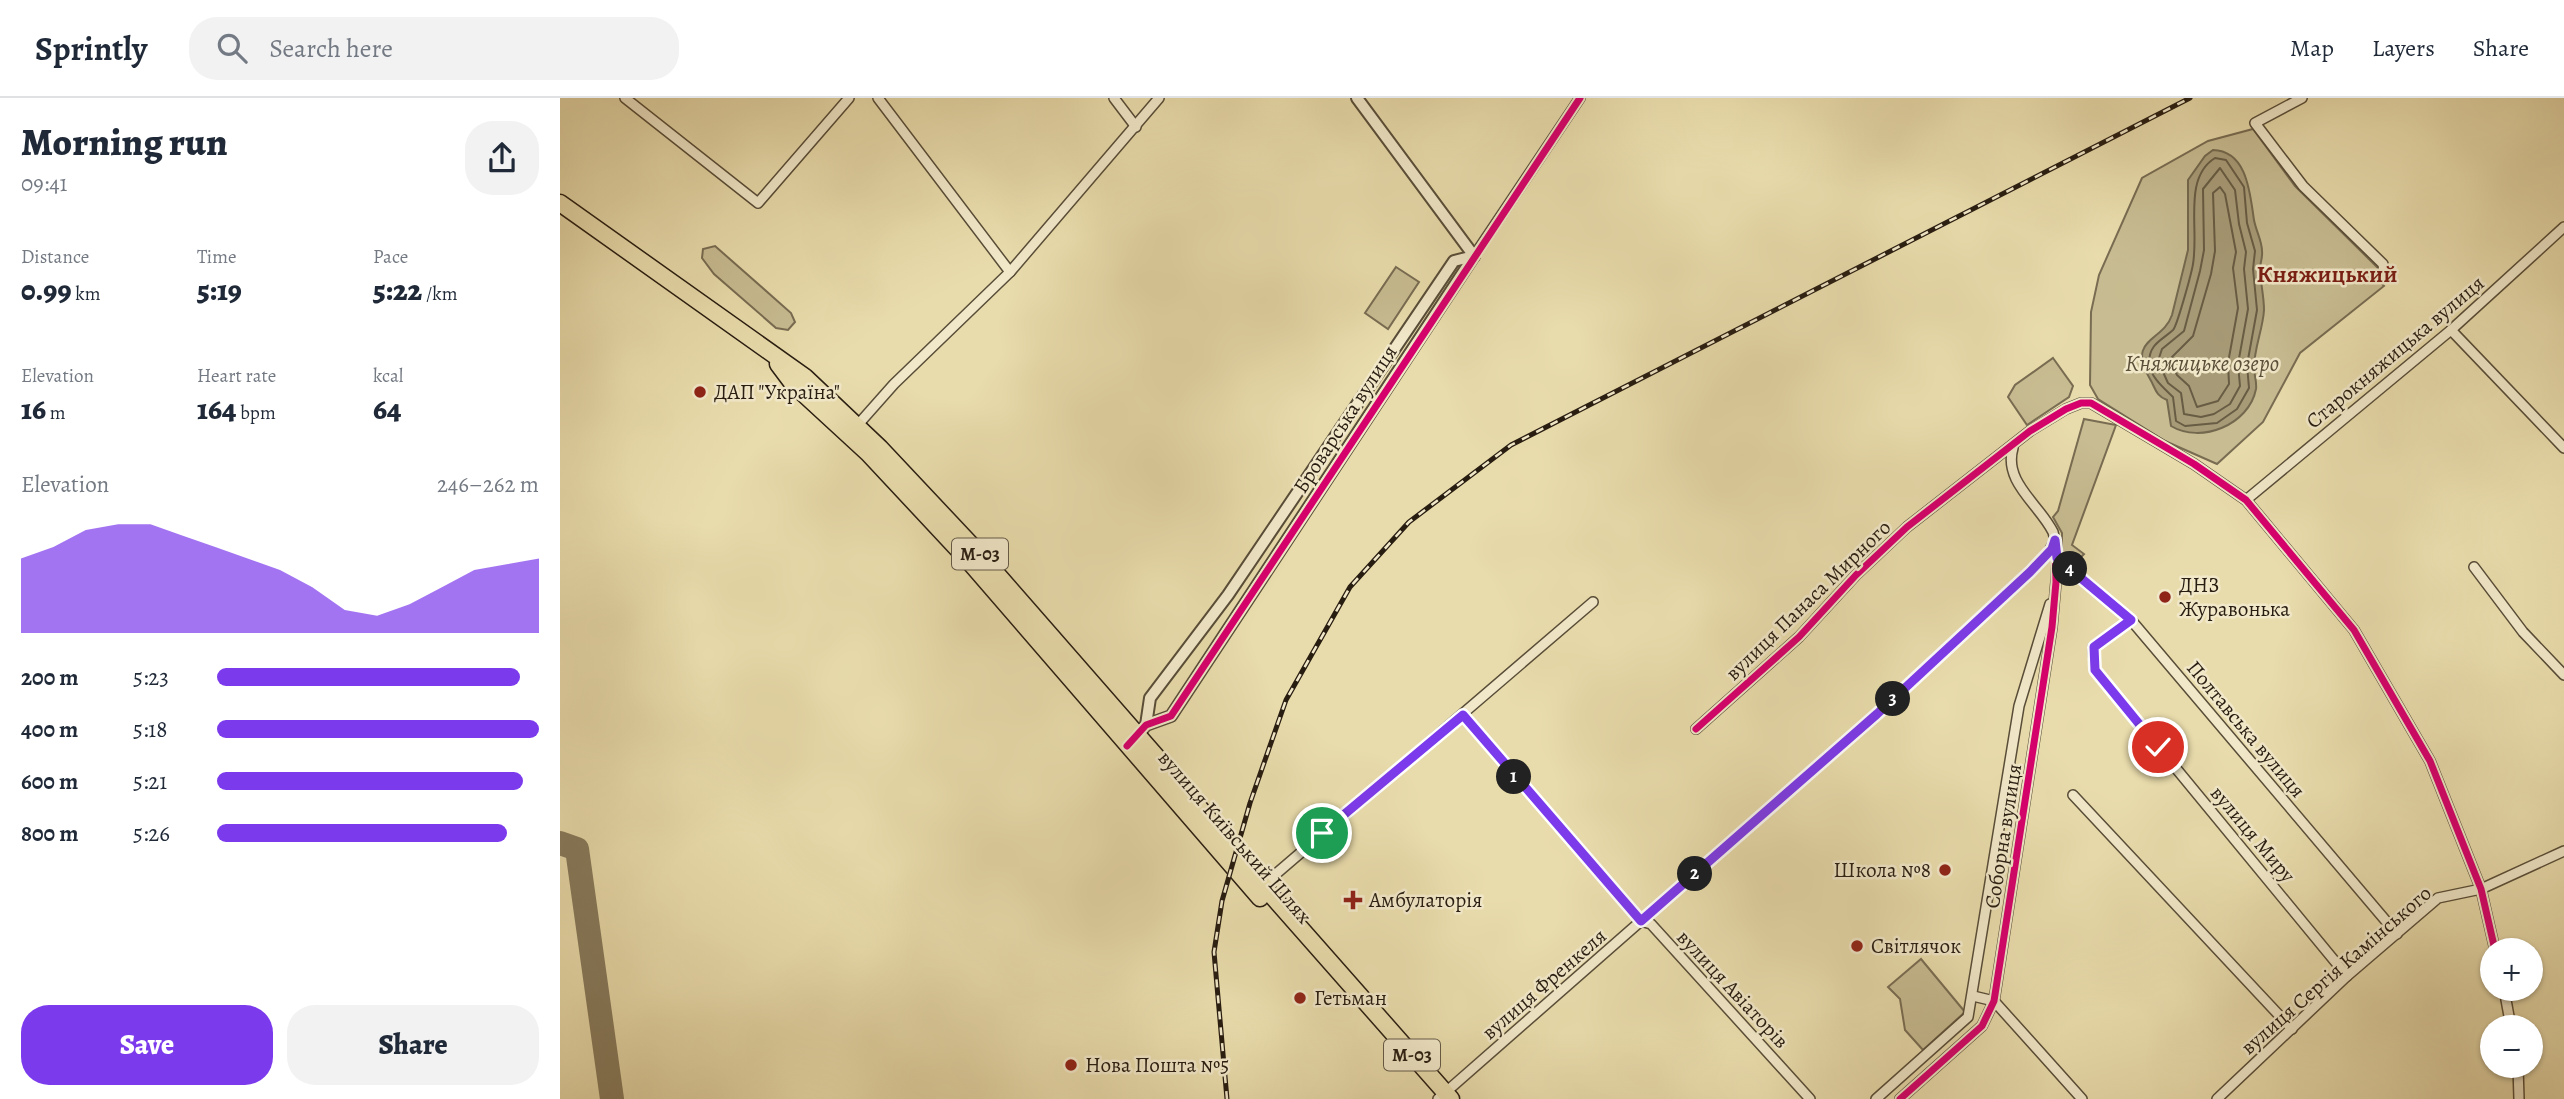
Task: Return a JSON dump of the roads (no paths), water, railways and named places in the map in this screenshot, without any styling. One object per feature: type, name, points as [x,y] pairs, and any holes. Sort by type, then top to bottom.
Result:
[{"type":"highway","name":"вулиця Київський Шлях","points":[[560,203],[805,377],[853,430],[975,549],[1137,735],[1443,1097]]},
{"type":"highway","name":"вулиця Київський Шлях","points":[[1137,735],[1443,1097]]},
{"type":"street","points":[[625,98],[758,203],[849,98]]},
{"type":"street","points":[[878,98],[1010,272]]},
{"type":"street","points":[[1114,98],[1136,127]]},
{"type":"street","points":[[853,430],[894,384],[1010,272],[1159,98]]},
{"type":"street","points":[[1357,98],[1474,256]]},
{"type":"street","name":"Броварська вулиця","points":[[1137,735],[1171,716],[1580,98]]},
{"type":"street","points":[[2302,98],[2255,123],[2291,173],[2383,264],[2384,272]]},
{"type":"street","name":"Старокняжицька вулиця","points":[[2246,500],[2451,330],[2564,227]]},
{"type":"street","name":"Броварська вулиця","points":[[1137,735],[1150,698],[1228,595],[1454,261],[1474,256]]},
{"type":"street","points":[[2451,330],[2564,448]]},
{"type":"street","points":[[2055,540],[2049,523],[2012,473],[2013,448],[2031,431],[2081,403],[2091,403],[2194,464],[2246,500],[2354,630],[2430,761],[2481,889],[2492,938]]},
{"type":"street","name":"вулиця Панаса Мирного","points":[[1696,729],[1799,638],[1856,575],[1907,527],[1980,469],[2013,448]]},
{"type":"street","name":"Соборна вулиця","points":[[1900,1099],[1982,1026],[1994,1001],[2025,817],[2056,582],[2055,540]]},
{"type":"street","name":"вулиця Френкеля","points":[[1443,1097],[1877,714],[2030,572],[2052,549],[2055,540]]},
{"type":"street","name":"Полтавська вулиця","points":[[2057,558],[2131,620],[2397,934]]},
{"type":"street","points":[[2474,567],[2524,632],[2564,675]]},
{"type":"street","name":"Соборна вулиця","points":[[1876,1099],[1968,1017],[2019,706],[2056,582]]},
{"type":"street","points":[[1263,885],[1593,602]]},
{"type":"street","name":"вулиця Миру","points":[[2131,620],[2094,647],[2095,670],[2347,976]]},
{"type":"street","name":"вулиця Авіаторів","points":[[1463,715],[1641,921],[1651,924],[1810,1099]]},
{"type":"street","points":[[2073,795],[2292,1029]]},
{"type":"street","name":"вулиця Сергія Камінського","points":[[2217,1099],[2347,976],[2438,898],[2481,889],[2564,851]]},
{"type":"street","points":[[1973,996],[1994,1001],[2082,1099]]},
{"type":"street","points":[[2518,1078],[2519,1099]]},
{"type":"water","name":"Княжицьке озеро","points":[[2213,150],[2225,152],[2234,158],[2245,176],[2262,247],[2260,269],[2264,310],[2254,361],[2256,389],[2252,402],[2234,421],[2222,428],[2196,433],[2171,426],[2167,400],[2156,391],[2142,356],[2144,348],[2172,315],[2188,250],[2188,180],[2205,156]]},
{"type":"railway","points":[[1227,1099],[1214,952],[1222,901],[1250,803],[1286,700],[1350,587],[1409,522],[1511,445],[2190,98]]},
{"type":"place","name":"ДАП \"Україна\"","points":[[700,392]]},
{"type":"place","name":"ДНЗ Журавонька","points":[[2165,597]]},
{"type":"place","name":"Школа №8","points":[[1945,870]]},
{"type":"place","name":"Амбулаторія","points":[[1353,900]]},
{"type":"place","name":"Світлячок","points":[[1857,946]]},
{"type":"place","name":"Гетьман","points":[[1300,998]]},
{"type":"place","name":"Нова Пошта №5","points":[[1071,1065]]},
{"type":"district","name":"Княжицький","points":[[2327,274]]}]
